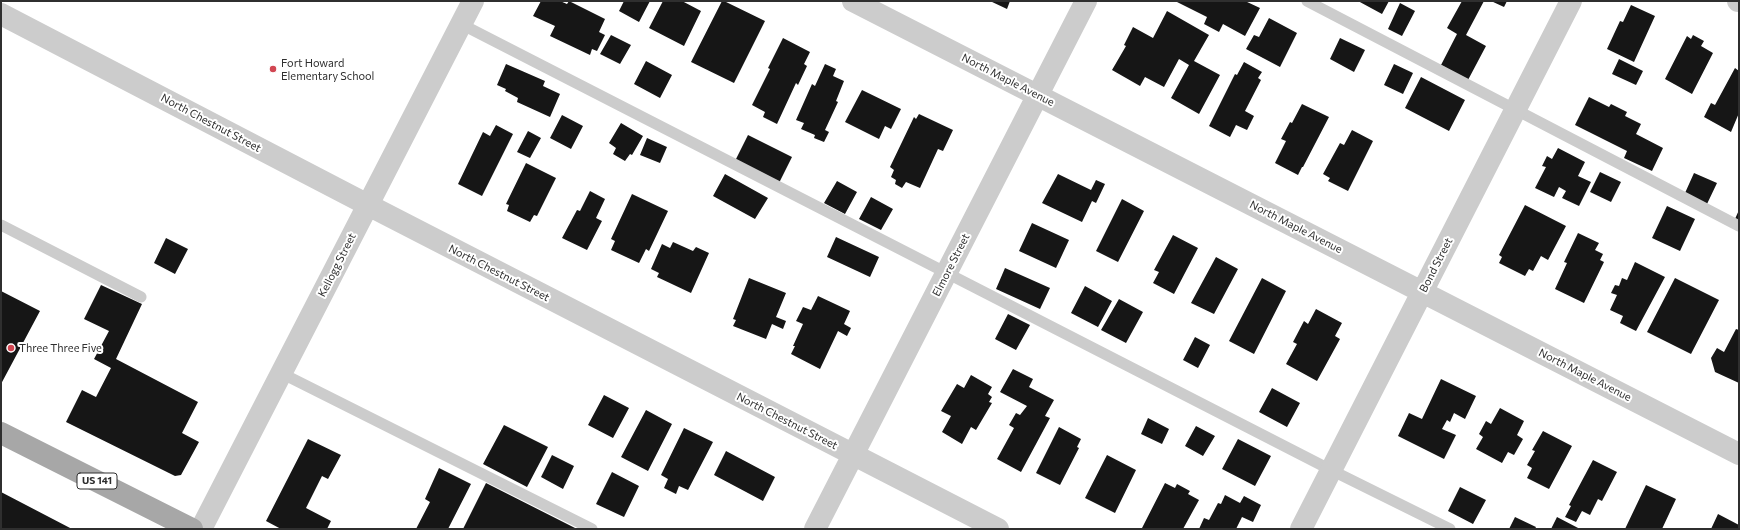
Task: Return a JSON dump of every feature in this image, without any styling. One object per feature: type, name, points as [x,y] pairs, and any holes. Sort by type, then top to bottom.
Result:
[{"type":"main road","name":"US 141","points":[[1,433],[192,529]]},
{"type":"street","name":"Kellogg Street","points":[[200,529],[473,1]]},
{"type":"street","name":"North Maple Avenue","points":[[853,1],[1739,454]]},
{"type":"street","name":"Elmore Street","points":[[815,529],[1086,1]]},
{"type":"street","name":"Bond Street","points":[[1300,529],[1571,1]]},
{"type":"street","name":"North Chestnut Street","points":[[1,14],[368,205],[998,529]]},
{"type":"lane","points":[[1307,1],[1739,226]]},
{"type":"lane","points":[[461,24],[1331,470],[1450,529]]},
{"type":"lane","points":[[1,225],[141,297]]},
{"type":"lane","points":[[281,373],[592,529]]},
{"type":"building","points":[[541,1],[560,1],[567,4],[569,1],[605,19],[599,32],[605,35],[597,51],[592,49],[590,55],[550,36],[555,26],[533,16]]},
{"type":"building","points":[[624,1],[650,1],[639,22],[619,11]]},
{"type":"building","points":[[663,1],[682,1],[701,11],[684,46],[649,28]]},
{"type":"building","points":[[722,1],[765,21],[734,83],[691,62]]},
{"type":"building","points":[[990,1],[1010,1],[1007,9]]},
{"type":"building","points":[[1175,1],[1245,1],[1260,8],[1245,36],[1223,24],[1219,32],[1204,24],[1207,17]]},
{"type":"building","points":[[1358,1],[1389,1],[1382,14]]},
{"type":"building","points":[[1462,1],[1484,1],[1466,35],[1486,46],[1468,80],[1441,65],[1457,34],[1447,28]]},
{"type":"building","points":[[1491,1],[1507,1],[1504,7]]},
{"type":"building","points":[[1400,3],[1415,11],[1402,36],[1388,29]]},
{"type":"building","points":[[1631,5],[1655,16],[1634,62],[1607,49],[1620,21],[1623,22]]},
{"type":"building","points":[[1167,11],[1209,35],[1194,61],[1220,75],[1199,114],[1171,98],[1189,65],[1179,59],[1164,87],[1145,77],[1140,86],[1112,70],[1126,46],[1124,45],[1133,27],[1153,38]]},
{"type":"building","points":[[1269,18],[1297,33],[1280,67],[1246,49],[1254,35],[1259,37]]},
{"type":"building","points":[[611,35],[631,45],[620,64],[600,54]]},
{"type":"building","points":[[1693,35],[1704,41],[1701,46],[1713,53],[1692,94],[1665,79],[1687,36],[1691,39]]},
{"type":"building","points":[[783,38],[810,52],[804,64],[807,66],[798,85],[796,83],[777,124],[763,117],[765,112],[752,105],[770,69],[768,68]]},
{"type":"building","points":[[1340,38],[1365,50],[1354,72],[1330,59]]},
{"type":"building","points":[[1619,59],[1643,71],[1636,85],[1612,74]]},
{"type":"building","points":[[646,61],[672,75],[660,98],[634,84]]},
{"type":"building","points":[[1244,62],[1262,72],[1258,78],[1261,80],[1245,111],[1254,116],[1247,130],[1236,125],[1230,137],[1209,126],[1235,74],[1237,75]]},
{"type":"building","points":[[506,64],[545,81],[543,86],[560,94],[550,117],[517,102],[518,98],[505,91],[506,89],[497,85]]},
{"type":"building","points":[[825,64],[836,69],[833,76],[844,81],[836,101],[838,102],[825,130],[829,132],[824,142],[814,138],[815,135],[801,129],[804,123],[796,120],[812,84],[815,86]]},
{"type":"building","points":[[1394,64],[1413,73],[1403,94],[1384,85]]},
{"type":"building","points":[[1735,68],[1739,71],[1739,113],[1731,132],[1704,117],[1711,103],[1715,105]]},
{"type":"building","points":[[1421,77],[1465,100],[1449,131],[1405,108]]},
{"type":"building","points":[[862,90],[901,109],[891,129],[885,126],[879,139],[845,122]]},
{"type":"building","points":[[1589,97],[1609,107],[1611,104],[1627,112],[1625,116],[1641,124],[1636,134],[1663,148],[1652,171],[1624,158],[1627,151],[1575,125]]},
{"type":"building","points":[[1302,104],[1329,117],[1298,175],[1275,163],[1286,141],[1281,139],[1290,122],[1292,123]]},
{"type":"building","points":[[919,114],[953,130],[943,151],[938,149],[920,188],[906,182],[902,188],[895,184],[896,180],[891,177],[894,170],[890,167],[914,117],[916,119]]},
{"type":"building","points":[[562,115],[583,126],[571,149],[550,138]]},
{"type":"building","points":[[621,123],[643,136],[632,155],[630,154],[625,161],[613,154],[616,148],[609,143]]},
{"type":"building","points":[[496,125],[513,134],[482,196],[458,184],[483,132],[490,136]]},
{"type":"building","points":[[1352,130],[1373,141],[1348,191],[1328,181],[1330,178],[1323,174],[1340,143],[1344,145]]},
{"type":"building","points":[[528,131],[541,138],[530,158],[517,152]]},
{"type":"building","points":[[748,135],[792,157],[779,183],[735,161]]},
{"type":"building","points":[[647,138],[667,147],[660,163],[640,155]]},
{"type":"building","points":[[1558,148],[1585,162],[1578,176],[1591,182],[1579,206],[1562,198],[1566,191],[1559,187],[1554,197],[1535,188],[1546,167],[1542,166],[1547,156],[1552,159]]},
{"type":"building","points":[[526,163],[556,178],[537,216],[534,215],[530,222],[507,211],[509,205],[506,204]]},
{"type":"building","points":[[1600,172],[1621,182],[1611,202],[1590,192]]},
{"type":"building","points":[[1694,173],[1717,183],[1707,204],[1685,193]]},
{"type":"building","points":[[725,174],[768,198],[755,219],[713,196]]},
{"type":"building","points":[[1058,174],[1091,190],[1096,180],[1105,184],[1096,203],[1092,201],[1082,222],[1042,203]]},
{"type":"building","points":[[837,181],[857,192],[845,214],[824,203]]},
{"type":"building","points":[[590,191],[605,199],[596,218],[602,221],[587,250],[562,238],[577,210],[580,211]]},
{"type":"building","points":[[632,194],[668,211],[649,251],[646,249],[639,263],[611,250],[615,241],[611,239]]},
{"type":"building","points":[[871,197],[893,209],[881,230],[859,219]]},
{"type":"building","points":[[1122,199],[1144,211],[1118,262],[1096,251]]},
{"type":"building","points":[[1525,205],[1566,226],[1548,260],[1541,256],[1533,271],[1529,269],[1525,276],[1499,263],[1502,257],[1499,255]]},
{"type":"building","points":[[1667,206],[1695,219],[1680,251],[1652,238]]},
{"type":"building","points":[[1739,210],[1739,221],[1735,219]]},
{"type":"building","points":[[1032,223],[1069,240],[1056,268],[1019,251]]},
{"type":"building","points":[[1578,233],[1599,243],[1595,250],[1603,254],[1600,260],[1604,262],[1584,303],[1555,289],[1567,263],[1564,262]]},
{"type":"building","points":[[1173,235],[1198,248],[1174,294],[1153,283],[1159,272],[1154,270]]},
{"type":"building","points":[[836,237],[879,257],[870,277],[827,257]]},
{"type":"building","points":[[166,238],[188,249],[175,274],[154,263]]},
{"type":"building","points":[[673,242],[693,251],[696,247],[709,253],[691,293],[657,277],[659,273],[651,269],[662,244],[670,248]]},
{"type":"building","points":[[1216,257],[1238,269],[1214,314],[1191,303]]},
{"type":"building","points":[[1635,262],[1665,277],[1636,331],[1620,323],[1623,316],[1610,310],[1617,295],[1611,293],[1615,285],[1619,286],[1622,278],[1627,280]]},
{"type":"building","points":[[1005,268],[1050,288],[1040,309],[996,289]]},
{"type":"building","points":[[749,278],[786,293],[776,317],[786,321],[783,329],[772,324],[766,339],[733,326],[736,320],[733,319]]},
{"type":"building","points":[[1262,278],[1286,291],[1254,354],[1229,341]]},
{"type":"building","points":[[1675,278],[1719,300],[1691,354],[1647,332]]},
{"type":"building","points":[[101,285],[142,304],[116,359],[198,402],[182,433],[199,442],[181,475],[175,476],[66,422],[82,390],[96,397],[111,368],[94,359],[109,331],[84,319]]},
{"type":"building","points":[[1085,286],[1112,301],[1098,327],[1071,313]]},
{"type":"building","name":"Three Three Five","points":[[1,291],[40,311],[1,384]]},
{"type":"building","points":[[818,296],[850,311],[844,324],[851,328],[847,336],[838,331],[820,369],[791,354],[803,324],[796,321],[803,307],[811,310]]},
{"type":"building","points":[[1119,299],[1143,312],[1126,343],[1101,330]]},
{"type":"building","points":[[1316,309],[1342,323],[1335,336],[1340,339],[1317,381],[1286,364],[1297,344],[1293,342],[1304,321],[1308,324]]},
{"type":"building","points":[[1008,314],[1030,325],[1016,350],[995,339]]},
{"type":"building","points":[[1736,329],[1739,330],[1739,383],[1715,372],[1711,358],[1717,348],[1724,352]]},
{"type":"building","points":[[1195,337],[1210,345],[1198,368],[1183,360]]},
{"type":"building","points":[[1013,369],[1033,379],[1029,387],[1054,400],[1045,416],[1050,418],[1021,472],[997,459],[1014,428],[1009,425],[1016,413],[1020,415],[1027,406],[1000,392]]},
{"type":"building","points":[[971,375],[992,387],[988,394],[992,397],[989,402],[992,403],[976,430],[971,427],[962,444],[942,432],[951,416],[941,411],[957,384],[964,388]]},
{"type":"building","points":[[1441,379],[1476,396],[1465,419],[1454,413],[1450,422],[1447,420],[1442,429],[1456,435],[1444,459],[1398,436],[1409,413],[1422,419]]},
{"type":"building","points":[[1272,388],[1300,403],[1287,427],[1259,412]]},
{"type":"building","points":[[604,395],[629,408],[613,438],[588,425]]},
{"type":"building","points":[[1500,408],[1524,421],[1517,435],[1523,439],[1514,455],[1508,452],[1502,463],[1476,449],[1483,437],[1479,434],[1486,421],[1491,424]]},
{"type":"building","points":[[646,410],[672,424],[648,471],[621,457]]},
{"type":"building","points":[[1148,418],[1169,429],[1162,444],[1141,434]]},
{"type":"building","points":[[504,425],[548,447],[527,487],[483,464]]},
{"type":"building","points":[[1196,426],[1215,436],[1203,456],[1185,446]]},
{"type":"building","points":[[1059,427],[1081,439],[1077,447],[1079,448],[1060,485],[1036,473]]},
{"type":"building","points":[[684,428],[713,442],[688,490],[679,486],[676,494],[664,488],[668,479],[661,475]]},
{"type":"building","points":[[1543,431],[1572,446],[1549,489],[1527,478],[1532,468],[1527,465],[1535,451],[1532,450]]},
{"type":"building","points":[[308,439],[341,455],[328,479],[322,476],[306,508],[331,521],[327,529],[281,529],[266,521]]},
{"type":"building","points":[[1238,439],[1271,456],[1255,486],[1222,469]]},
{"type":"building","points":[[726,451],[775,477],[763,501],[714,475]]},
{"type":"building","points":[[552,455],[574,466],[563,489],[541,477]]},
{"type":"building","points":[[1107,455],[1136,470],[1115,513],[1085,498]]},
{"type":"building","points":[[1593,460],[1617,472],[1602,501],[1598,499],[1590,515],[1582,511],[1576,522],[1565,517],[1571,506],[1569,505]]},
{"type":"building","points":[[439,468],[471,484],[448,529],[416,529],[430,502],[425,499]]},
{"type":"building","points":[[612,472],[639,486],[624,517],[596,504]]},
{"type":"building","points":[[486,483],[577,529],[463,529]]},
{"type":"building","points":[[1165,483],[1175,488],[1177,484],[1190,491],[1188,494],[1199,500],[1183,529],[1144,529],[1142,528]]},
{"type":"building","points":[[1646,485],[1676,499],[1662,529],[1625,529]]},
{"type":"building","points":[[1460,487],[1486,500],[1473,524],[1448,511]]},
{"type":"building","points":[[1,492],[72,529],[1,529]]},
{"type":"building","points":[[1225,495],[1240,503],[1244,496],[1261,505],[1253,522],[1242,517],[1236,529],[1199,529],[1204,518],[1209,520],[1218,503],[1221,504]]},
{"type":"building","points":[[1718,514],[1739,525],[1739,529],[1711,529]]},
{"type":"building","points":[[1515,517],[1536,527],[1535,529],[1509,529]]},
{"type":"building","points":[[1557,517],[1580,529],[1551,529]]},
{"type":"place","name":"Fort Howard Elementary School","points":[[273,69]]},
{"type":"place","name":"Three Three Five","points":[[11,348]]}]
